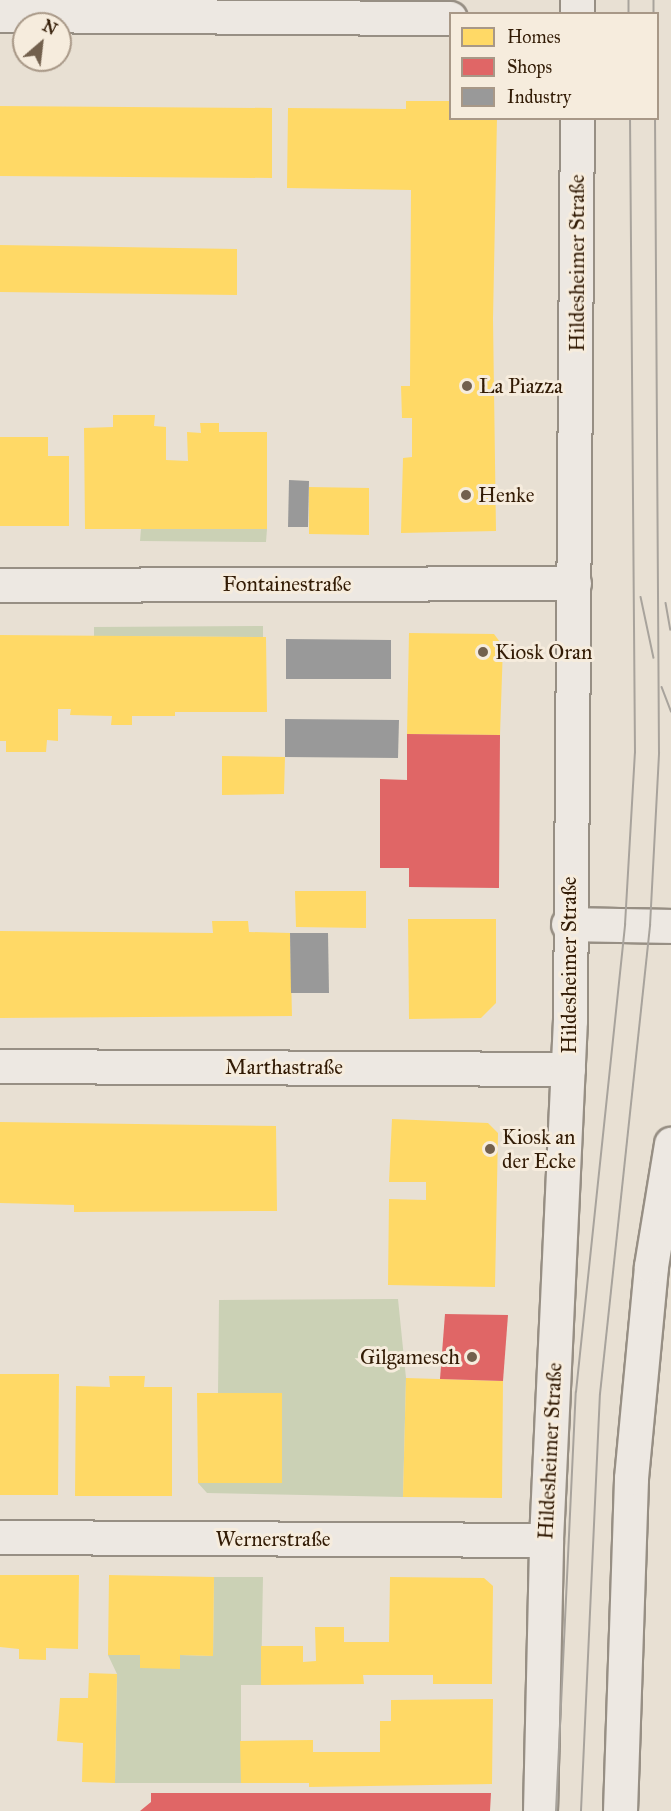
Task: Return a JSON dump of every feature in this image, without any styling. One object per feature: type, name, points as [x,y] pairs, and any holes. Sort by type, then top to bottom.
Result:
[{"type":"main road","points":[[0,15],[449,18]]},
{"type":"main road","name":"Hildesheimer Straße","points":[[540,1811],[546,1540],[568,1069],[577,120]]},
{"type":"main road","name":"Fontainestraße","points":[[0,585],[574,583]]},
{"type":"main road","points":[[568,924],[671,926]]},
{"type":"main road","name":"Marthastraße","points":[[0,1066],[568,1069]]},
{"type":"main road","points":[[620,1811],[631,1478],[651,1266],[671,1144]]},
{"type":"main road","name":"Wernerstraße","points":[[0,1537],[546,1540]]},
{"type":"green space","points":[[141,529],[267,529],[266,542],[140,541]]},
{"type":"green space","points":[[263,626],[263,637],[94,636],[94,627]]},
{"type":"green space","points":[[398,1299],[406,1378],[403,1497],[207,1493],[198,1483],[282,1483],[282,1393],[218,1393],[219,1300]]},
{"type":"green space","points":[[214,1577],[263,1577],[261,1685],[241,1685],[241,1783],[115,1783],[117,1674],[108,1655],[140,1655],[140,1668],[180,1655],[213,1656]]},
{"type":"building: Homes","points":[[406,101],[449,101],[449,120],[497,120],[493,319],[496,531],[401,533],[403,458],[412,457],[412,418],[402,418],[401,386],[410,386],[411,190],[287,188],[288,108],[406,109]]},
{"type":"building: Homes","points":[[0,106],[272,108],[272,178],[0,176]]},
{"type":"building: Homes","points":[[0,245],[237,249],[237,295],[0,292]]},
{"type":"building: Homes","points":[[113,415],[155,415],[154,426],[166,427],[166,460],[188,461],[187,432],[201,433],[200,423],[219,423],[219,432],[267,432],[267,529],[85,529],[84,428],[113,427]]},
{"type":"building: Homes","points":[[0,437],[48,437],[48,456],[69,456],[69,526],[0,526]]},
{"type":"building: Homes","points":[[309,487],[369,488],[369,535],[309,534]]},
{"type":"building: Homes","points":[[409,633],[494,634],[503,646],[500,735],[407,734]]},
{"type":"building: Homes","points":[[0,635],[266,637],[267,712],[175,712],[175,716],[132,716],[132,725],[111,725],[112,716],[70,715],[71,709],[58,709],[58,741],[47,740],[46,752],[6,752],[6,741],[0,741]]},
{"type":"building: Homes","points":[[222,756],[285,757],[284,794],[222,795]]},
{"type":"building: Homes","points":[[295,891],[366,891],[366,928],[296,927]]},
{"type":"building: Homes","points":[[408,919],[496,919],[496,1003],[481,1018],[409,1019]]},
{"type":"building: Homes","points":[[212,921],[248,921],[249,932],[290,933],[292,1016],[0,1018],[0,931],[213,933]]},
{"type":"building: Homes","points":[[392,1119],[488,1123],[498,1133],[495,1287],[388,1285],[389,1199],[426,1200],[426,1182],[389,1182]]},
{"type":"building: Homes","points":[[0,1122],[276,1126],[277,1211],[74,1212],[74,1205],[0,1203]]},
{"type":"building: Homes","points":[[0,1374],[59,1374],[58,1495],[0,1495]]},
{"type":"building: Homes","points":[[109,1376],[145,1376],[144,1387],[172,1387],[172,1496],[75,1496],[76,1386],[110,1387]]},
{"type":"building: Homes","points":[[406,1378],[503,1381],[502,1498],[403,1497]]},
{"type":"building: Homes","points":[[197,1393],[282,1393],[282,1483],[198,1483]]},
{"type":"building: Homes","points":[[0,1575],[79,1575],[78,1649],[46,1648],[46,1660],[19,1659],[19,1649],[0,1647]]},
{"type":"building: Homes","points":[[109,1575],[214,1577],[213,1656],[180,1655],[180,1669],[140,1668],[140,1655],[108,1655]]},
{"type":"building: Homes","points":[[390,1577],[484,1578],[493,1586],[492,1684],[433,1684],[433,1675],[363,1675],[364,1684],[261,1685],[261,1646],[303,1646],[303,1662],[316,1661],[315,1627],[344,1627],[344,1642],[389,1642]]},
{"type":"building: Homes","points":[[89,1673],[117,1674],[115,1783],[82,1782],[83,1743],[57,1741],[60,1698],[88,1698]]},
{"type":"building: Homes","points":[[493,1699],[492,1784],[309,1787],[309,1783],[241,1783],[240,1741],[313,1740],[313,1752],[380,1752],[380,1721],[391,1721],[391,1700]]},
{"type":"building: Shops","points":[[407,734],[500,735],[499,888],[409,887],[409,868],[380,868],[380,779],[407,780]]},
{"type":"building: Shops","points":[[445,1314],[508,1315],[503,1381],[440,1379]]},
{"type":"building: Shops","points":[[151,1793],[491,1793],[490,1811],[140,1811],[151,1802]]},
{"type":"building: Industry","points":[[289,480],[309,481],[308,527],[288,527]]},
{"type":"building: Industry","points":[[286,639],[391,640],[391,679],[286,679]]},
{"type":"building: Industry","points":[[285,719],[399,720],[398,758],[285,757]]},
{"type":"building: Industry","points":[[290,933],[328,933],[329,993],[291,993]]},
{"type":"tram line","points":[[629,0],[629,12]]},
{"type":"tram line","points":[[654,0],[654,12]]},
{"type":"tram line","points":[[556,1811],[576,1392],[625,925],[635,753],[630,120]]},
{"type":"tram line","points":[[581,1811],[600,1394],[650,926],[659,753],[655,120]]},
{"type":"tram line","points":[[641,597],[654,658]]},
{"type":"tram line","points":[[666,603],[671,630]]},
{"type":"tram line","points":[[662,687],[671,711]]},
{"type":"place","name":"La Piazza","points":[[467,386]]},
{"type":"place","name":"Henke","points":[[466,495]]},
{"type":"place","name":"Kiosk Oran","points":[[483,652]]},
{"type":"place","name":"Kiosk an der Ecke","points":[[490,1149]]},
{"type":"place","name":"Gilgamesch","points":[[472,1357]]}]
